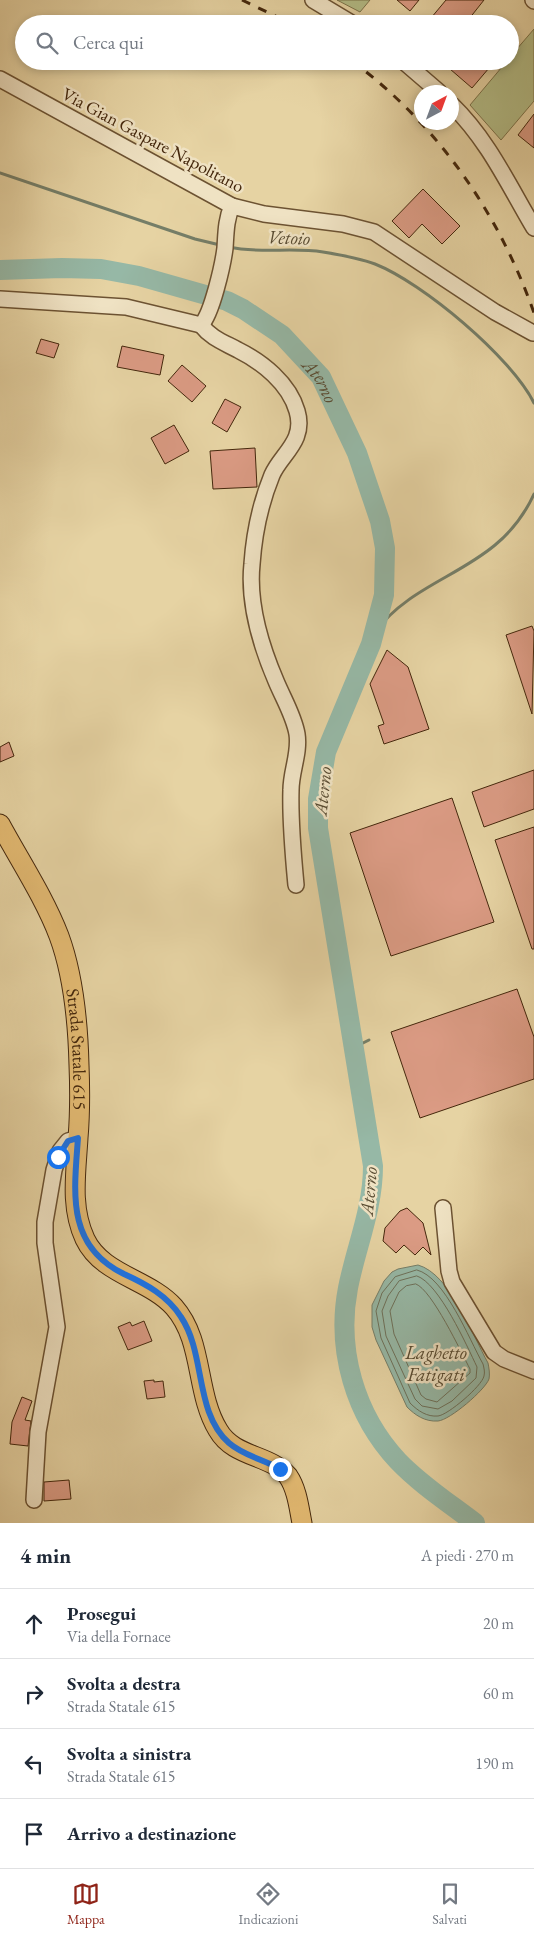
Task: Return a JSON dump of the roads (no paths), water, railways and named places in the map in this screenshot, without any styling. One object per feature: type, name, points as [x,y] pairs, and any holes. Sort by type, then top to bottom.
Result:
[{"type":"main road","name":"Strada Statale 615","points":[[0,824],[48,913],[69,969],[81,1100],[75,1195],[79,1222],[87,1242],[104,1262],[151,1288],[178,1312],[190,1336],[206,1399],[218,1431],[239,1450],[272,1465],[287,1475],[294,1488],[302,1523]]},
{"type":"street","points":[[313,0],[338,15]]},
{"type":"street","points":[[413,70],[431,85]]},
{"type":"street","name":"Via Gian Gaspare Napolitano","points":[[0,79],[232,206],[264,214],[343,224],[374,232],[495,312],[533,333]]},
{"type":"street","points":[[459,112],[486,144],[534,228]]},
{"type":"street","points":[[232,206],[226,230],[224,253],[216,293],[205,318],[215,339],[246,354],[273,374],[292,399],[297,411],[296,436],[288,454],[273,474],[261,514],[251,572],[260,634],[275,680],[297,734],[298,748],[290,789],[296,884]]},
{"type":"street","points":[[0,299],[126,306],[205,318]]},
{"type":"street","points":[[34,1500],[38,1432],[57,1324],[45,1243],[45,1218],[52,1177],[59,1154],[68,1141],[78,1138]]},
{"type":"street","points":[[442,1208],[452,1282],[494,1352],[504,1359],[534,1371]]},
{"type":"water","name":"Laghetto Fatigati","points":[[418,1265],[430,1271],[450,1292],[488,1363],[489,1369],[489,1379],[481,1390],[450,1416],[438,1421],[421,1417],[407,1407],[376,1340],[372,1327],[372,1305],[384,1281],[392,1272],[398,1269]]},
{"type":"waterway","name":"Vetoio","points":[[0,173],[195,239],[220,245]]},
{"type":"waterway","name":"Vetoio","points":[[229,247],[252,250],[323,252],[369,262],[395,274],[417,287],[464,323],[506,365],[523,385],[534,403]]},
{"type":"waterway","name":"Aterno","points":[[0,270],[101,269],[139,276],[227,301],[243,309],[282,335],[321,377],[357,453],[380,521],[385,548],[384,595],[371,644],[326,752],[318,799],[318,828],[373,1166],[367,1213],[348,1288],[345,1311],[347,1358],[360,1402],[370,1423],[383,1443],[416,1478],[475,1523]]},
{"type":"waterway","name":"Vetoio","points":[[375,632],[393,612],[414,596],[480,557],[500,540],[519,520],[534,494]]},
{"type":"waterway","points":[[354,1052],[359,1045],[369,1040]]},
{"type":"railway","points":[[242,0],[273,15]]},
{"type":"railway","points":[[363,70],[411,113],[438,142],[462,173],[503,240],[520,276],[534,313]]}]
